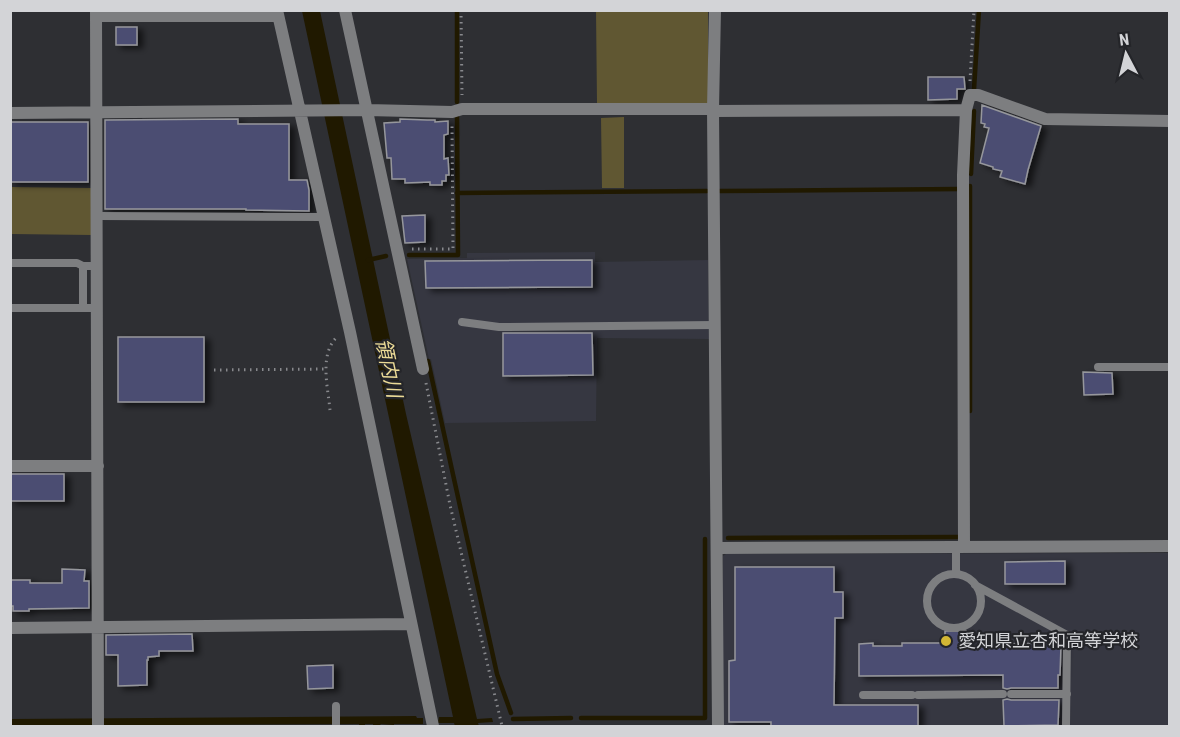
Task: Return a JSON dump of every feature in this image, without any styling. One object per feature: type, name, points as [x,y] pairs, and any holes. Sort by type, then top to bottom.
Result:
[{"type":"street","points":[[345,10],[423,369]]},
{"type":"street","points":[[715,10],[713,110],[718,726]]},
{"type":"street","points":[[98,721],[97,14],[278,13],[302,111],[434,726]]},
{"type":"street","points":[[960,547],[963,176],[966,110],[970,95],[978,95],[1045,119],[1170,121]]},
{"type":"street","points":[[10,113],[365,110],[966,110]]},
{"type":"street","points":[[10,466],[98,466]]},
{"type":"street","points":[[717,548],[1170,546]]},
{"type":"street","points":[[10,628],[411,624]]},
{"type":"lane","points":[[98,216],[324,217]]},
{"type":"lane","points":[[10,263],[77,263],[83,266],[98,266]]},
{"type":"lane","points":[[83,266],[83,308]]},
{"type":"lane","points":[[10,308],[98,308]]},
{"type":"lane","points":[[462,322],[499,327],[715,325]]},
{"type":"lane","points":[[1098,367],[1170,367]]},
{"type":"lane","points":[[956,574],[960,547]]},
{"type":"lane","points":[[975,585],[981,599],[980,607],[973,620],[959,628],[951,628],[937,623],[932,617],[927,603],[930,588],[941,578],[956,574],[1067,635],[1066,726]]},
{"type":"lane","points":[[863,695],[1066,694]]},
{"type":"lane","points":[[336,706],[336,726]]},
{"type":"path","points":[[398,249],[453,249],[461,10]]},
{"type":"path","points":[[970,95],[974,10]]},
{"type":"path","points":[[330,410],[326,369],[328,353],[334,339],[340,334],[350,332]]},
{"type":"path","points":[[214,369],[326,369]]},
{"type":"path","points":[[423,369],[450,505],[502,726]]},
{"type":"shaded area","points":[[596,11],[708,11],[708,103],[597,103]]},
{"type":"shaded area","points":[[624,117],[624,188],[602,188],[601,118]]},
{"type":"shaded area","points":[[11,187],[91,188],[91,235],[11,234]]},
{"type":"shaded area","points":[[595,252],[595,262],[708,260],[709,339],[597,338],[596,421],[445,423],[407,259],[467,258],[467,253]]},
{"type":"shaded area","name":"愛知県立杏和高等学校","points":[[1169,553],[1169,726],[723,726],[723,556],[726,554]]},
{"type":"water","name":"領内川","points":[[302,11],[320,11],[406,414],[477,719],[492,718],[493,722],[478,723],[479,726],[438,723],[439,717],[453,717]]},
{"type":"water","points":[[416,716],[423,718],[423,724],[11,726],[10,719]]},
{"type":"building","points":[[116,27],[137,27],[137,45],[116,45]]},
{"type":"building","points":[[928,77],[964,77],[965,89],[957,89],[957,99],[928,100]]},
{"type":"building","points":[[982,105],[1041,126],[1025,184],[1000,177],[1002,171],[980,163],[989,128],[984,127],[985,124],[981,123]]},
{"type":"building","points":[[238,119],[238,124],[289,124],[289,180],[307,180],[309,211],[105,209],[105,120]]},
{"type":"building","points":[[400,119],[448,121],[448,134],[444,135],[444,159],[448,158],[449,175],[446,175],[446,181],[442,181],[442,185],[430,185],[430,182],[405,183],[405,179],[392,179],[391,158],[387,158],[384,123],[400,122]]},
{"type":"building","points":[[10,122],[88,122],[88,182],[10,182]]},
{"type":"building","points":[[425,215],[425,242],[405,243],[402,216]]},
{"type":"building","points":[[592,260],[592,287],[426,288],[425,261]]},
{"type":"building","points":[[503,333],[592,333],[593,375],[503,376]]},
{"type":"building","points":[[118,337],[204,337],[204,402],[118,402]]},
{"type":"building","points":[[1083,372],[1112,373],[1113,394],[1084,395]]},
{"type":"building","points":[[10,474],[64,474],[64,501],[10,501]]},
{"type":"building","points":[[1065,561],[1065,584],[1005,584],[1005,562]]},
{"type":"building","points":[[735,567],[834,567],[834,592],[843,592],[843,618],[835,618],[834,705],[918,705],[918,726],[771,726],[771,722],[729,722],[729,661],[735,660]]},
{"type":"building","points":[[62,569],[85,570],[84,581],[89,581],[89,608],[13,611],[13,606],[10,606],[10,580],[30,580],[30,583],[62,583]]},
{"type":"building","points":[[945,631],[966,631],[966,646],[1059,643],[1061,645],[1058,688],[1007,689],[1003,688],[1003,675],[859,676],[859,644],[902,646],[902,643],[945,643]]},
{"type":"building","points":[[192,634],[193,651],[159,651],[159,656],[148,657],[147,685],[118,686],[118,655],[106,655],[106,635]]},
{"type":"building","points":[[333,665],[333,688],[308,689],[307,666]]},
{"type":"building","points":[[1003,700],[1059,700],[1058,725],[1004,726]]},
{"type":"waterway","points":[[457,10],[457,102]]},
{"type":"waterway","points":[[974,89],[979,10]]},
{"type":"waterway","points":[[971,174],[974,111]]},
{"type":"waterway","points":[[409,255],[458,255],[457,117]]},
{"type":"waterway","points":[[970,186],[970,411]]},
{"type":"waterway","points":[[720,191],[959,189]]},
{"type":"waterway","points":[[457,193],[707,191]]},
{"type":"waterway","points":[[368,260],[386,256]]},
{"type":"waterway","points":[[428,361],[497,674],[511,713]]},
{"type":"waterway","points":[[728,538],[958,537]]},
{"type":"waterway","points":[[581,718],[705,718],[705,539]]},
{"type":"waterway","points":[[513,719],[571,718]]},
{"type":"place","name":"愛知県立杏和高等学校","points":[[946,641]]}]
